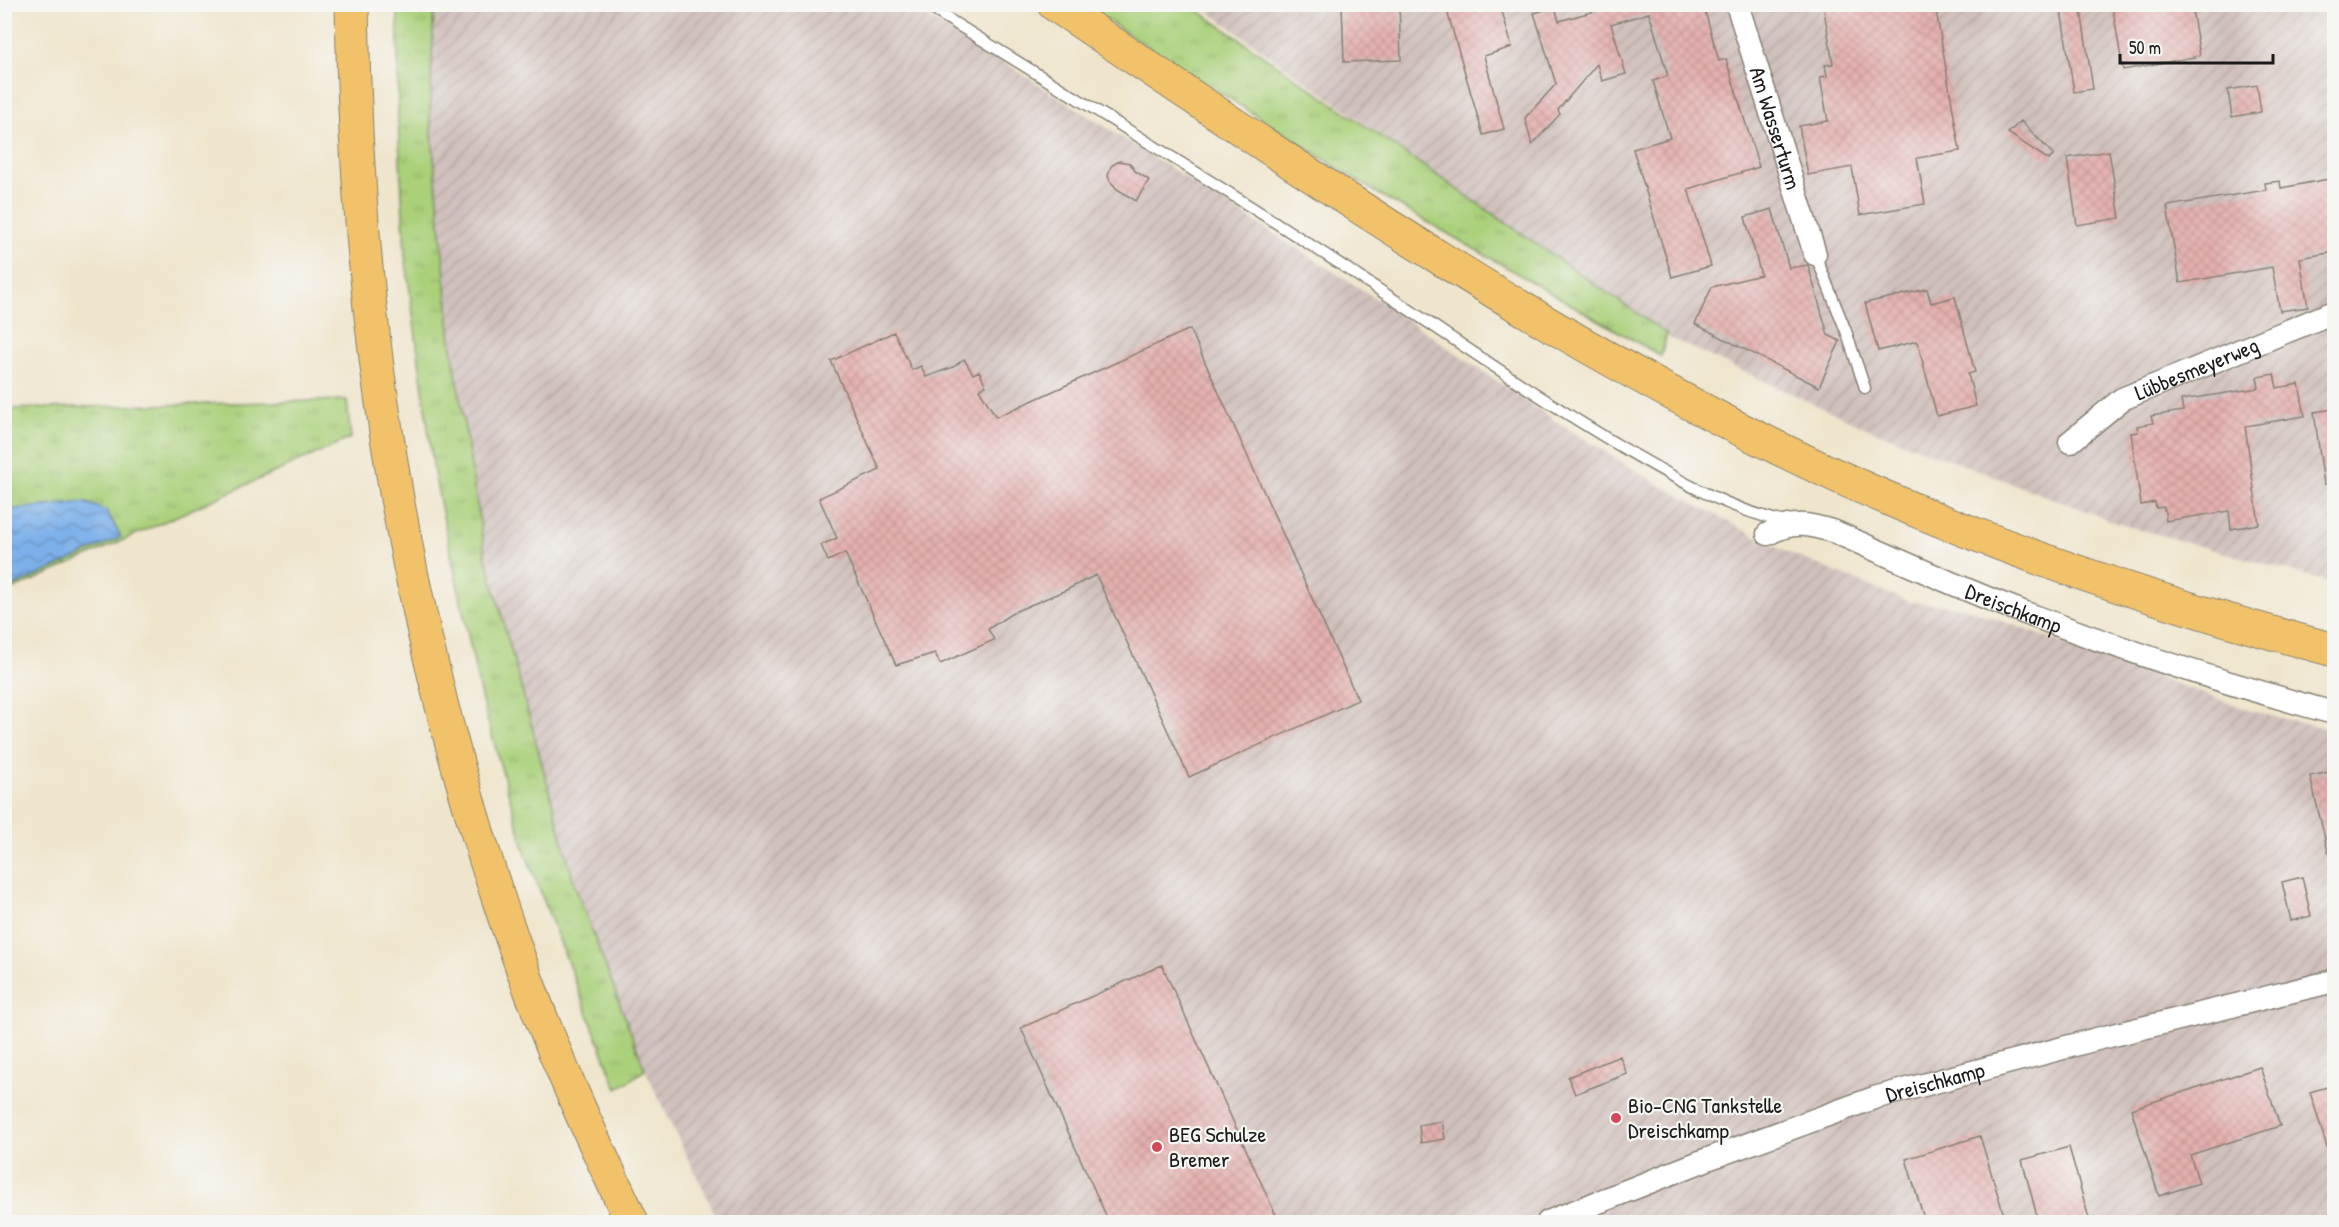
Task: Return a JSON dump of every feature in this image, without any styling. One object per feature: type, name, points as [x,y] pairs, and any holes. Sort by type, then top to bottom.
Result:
[{"type":"main road","points":[[352,4],[359,186],[371,333],[393,483],[429,659],[450,740],[491,878],[523,969],[586,1125],[632,1222]]},
{"type":"main road","points":[[1054,4],[1469,278],[1579,342],[1776,447],[1918,510],[2066,568],[2169,602],[2334,650]]},
{"type":"street","name":"Am Wasserturm","points":[[1737,4],[1815,254]]},
{"type":"street","name":"Lübbesmeyerweg","points":[[2070,442],[2122,399],[2334,312]]},
{"type":"street","points":[[1768,534],[1780,527],[1794,524]]},
{"type":"street","name":"Dreischkamp","points":[[1794,524],[1814,526],[1835,532],[2002,604],[2086,635],[2241,686],[2334,713]]},
{"type":"street","name":"Dreischkamp","points":[[1548,1222],[1705,1160],[1874,1098],[2104,1037],[2334,981]]},
{"type":"lane","points":[[924,4],[1295,236],[1566,414],[1702,491],[1765,518],[1794,524]]},
{"type":"lane","points":[[1815,254],[1846,331],[1865,388]]},
{"type":"shaded area","points":[[434,5],[907,5],[994,56],[1383,303],[1557,422],[1661,486],[1782,550],[1909,602],[1963,607],[2254,712],[2334,730],[2334,1222],[719,1222],[645,1070],[575,886],[485,554],[451,341],[430,114]]},
{"type":"shaded area","points":[[1199,5],[2334,5],[2334,583],[2120,524],[1871,430],[1657,332]]},
{"type":"green space","points":[[398,5],[434,5],[430,114],[451,341],[485,554],[575,886],[645,1070],[617,1089],[526,855],[481,697],[434,473],[405,254],[398,119]]},
{"type":"green space","points":[[1083,5],[1190,5],[1667,334],[1661,356],[1377,193]]},
{"type":"green space","points":[[347,400],[351,438],[5,593],[4,409]]},
{"type":"water","points":[[85,502],[107,511],[121,537],[5,590],[5,510]]},
{"type":"building","points":[[1342,4],[1399,4],[1401,60],[1344,62]]},
{"type":"building","points":[[1445,4],[1500,4],[1512,47],[1484,56],[1504,129],[1483,135]]},
{"type":"building","points":[[1620,4],[1703,4],[1719,61],[1726,59],[1759,167],[1688,189],[1711,266],[1672,277],[1633,149],[1670,138],[1653,81],[1668,76],[1649,13],[1611,24],[1626,74],[1602,81],[1597,64],[1558,110],[1560,114],[1532,145],[1525,118],[1556,84],[1534,13],[1555,7],[1559,21]]},
{"type":"building","points":[[1823,4],[1935,4],[1960,151],[1917,158],[1925,204],[1860,215],[1852,167],[1808,175],[1799,126],[1828,121],[1820,77],[1827,76],[1825,65],[1833,64]]},
{"type":"building","points":[[2060,4],[2080,4],[2093,89],[2074,92]]},
{"type":"building","points":[[2112,4],[2191,4],[2200,56],[2123,70]]},
{"type":"building","points":[[2257,85],[2261,112],[2232,117],[2228,90]]},
{"type":"building","points":[[2021,121],[2054,155],[2049,160],[2008,133]]},
{"type":"building","points":[[2109,151],[2120,218],[2077,225],[2067,158]]},
{"type":"building","points":[[1119,161],[1130,163],[1135,171],[1149,180],[1136,201],[1117,189],[1110,181],[1108,176],[1111,166]]},
{"type":"building","points":[[2334,178],[2334,252],[2300,258],[2308,307],[2280,311],[2272,267],[2180,283],[2167,206],[2266,190],[2265,183],[2280,181],[2281,188]]},
{"type":"building","points":[[1772,209],[1789,268],[1808,265],[1828,335],[1840,341],[1819,387],[1695,324],[1712,287],[1761,275],[1745,217]]},
{"type":"building","points":[[1927,289],[1931,303],[1955,297],[1975,372],[1968,374],[1976,406],[1937,416],[1917,341],[1878,351],[1865,303]]},
{"type":"building","points":[[1190,329],[1358,700],[1189,777],[1096,575],[1014,612],[988,629],[994,640],[940,664],[935,653],[896,665],[845,553],[828,561],[821,545],[837,538],[819,498],[880,470],[831,361],[894,332],[912,370],[921,366],[926,377],[953,367],[964,359],[973,374],[979,371],[986,386],[979,389],[996,417]]},
{"type":"building","points":[[2274,374],[2277,388],[2299,384],[2305,416],[2245,426],[2259,524],[2231,529],[2229,511],[2166,521],[2164,507],[2156,508],[2155,502],[2141,505],[2131,433],[2138,432],[2137,426],[2153,423],[2151,416],[2183,411],[2181,400],[2259,388],[2257,377]]},
{"type":"building","points":[[2334,409],[2334,483],[2324,484],[2314,412]]},
{"type":"building","points":[[2334,771],[2334,851],[2328,852],[2310,776]]},
{"type":"building","points":[[2302,877],[2311,916],[2291,921],[2282,882]]},
{"type":"building","points":[[1162,965],[1279,1222],[1109,1222],[1021,1028]]},
{"type":"building","points":[[1620,1056],[1627,1074],[1575,1094],[1568,1077]]},
{"type":"building","points":[[2260,1067],[2280,1126],[2190,1155],[2199,1183],[2159,1196],[2131,1109]]},
{"type":"building","points":[[2334,1085],[2334,1160],[2331,1160],[2310,1092]]},
{"type":"building","points":[[1442,1121],[1445,1139],[1421,1143],[1419,1125]]},
{"type":"building","points":[[1980,1136],[2006,1222],[1925,1222],[1906,1159]]},
{"type":"building","points":[[2069,1147],[2090,1222],[2048,1222],[2046,1218],[2038,1220],[2022,1160]]},
{"type":"place","name":"Bio-CNG Tankstelle Dreischkamp","points":[[1616,1118]]},
{"type":"place","name":"BEG Schulze Bremer","points":[[1157,1147]]}]
